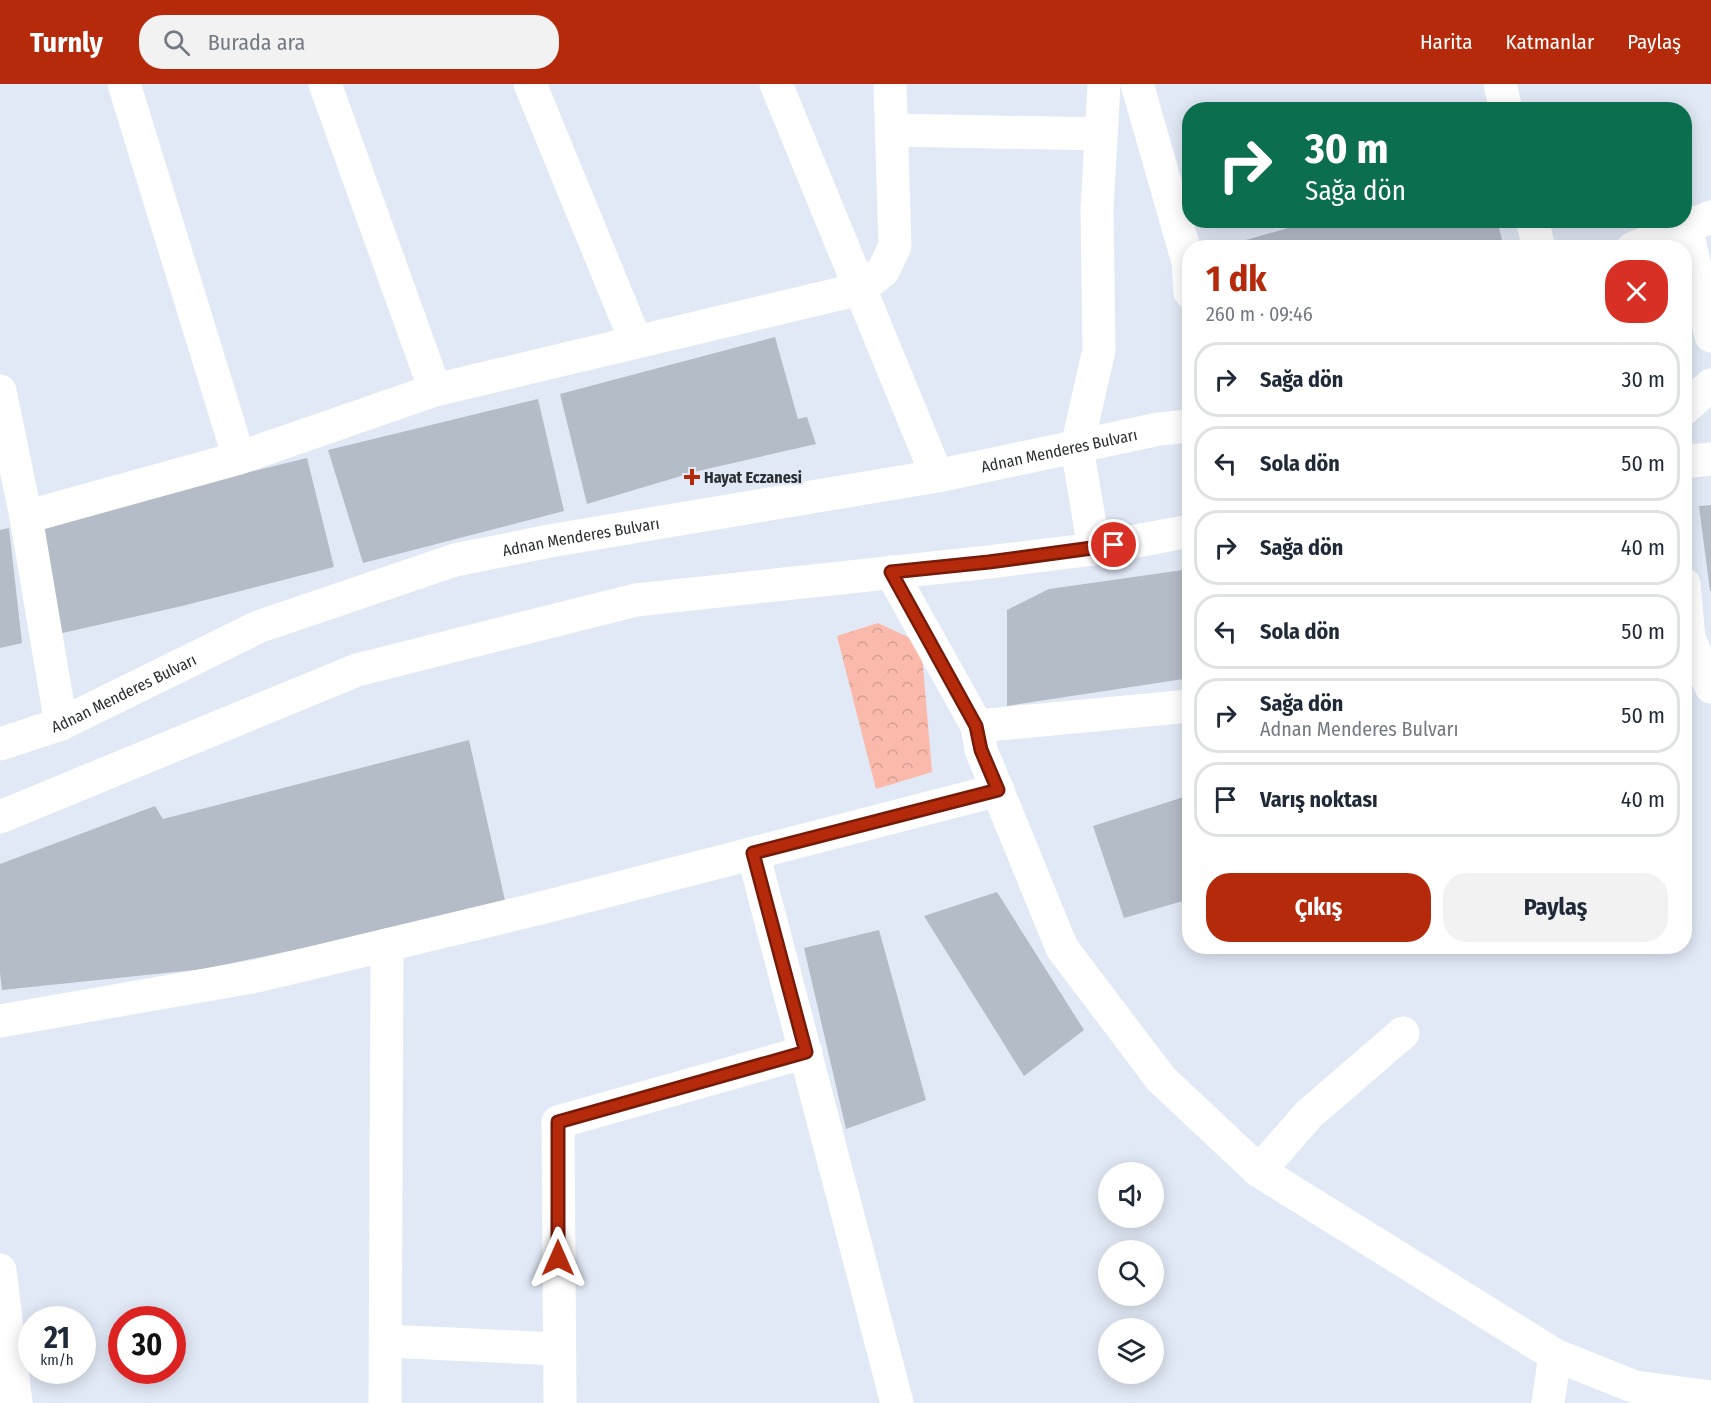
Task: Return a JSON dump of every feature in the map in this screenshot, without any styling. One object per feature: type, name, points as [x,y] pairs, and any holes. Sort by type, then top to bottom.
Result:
[{"type":"street","points":[[124,84],[239,458]]},
{"type":"street","points":[[324,84],[435,390]]},
{"type":"street","points":[[530,84],[636,342]]},
{"type":"street","points":[[776,84],[937,476]]},
{"type":"street","points":[[26,517],[239,458],[435,390],[860,289],[882,271],[895,246],[890,84]]},
{"type":"street","points":[[1094,549],[1077,447],[1099,350],[1097,209],[1104,84]]},
{"type":"street","points":[[1137,84],[1182,241]]},
{"type":"street","points":[[1500,84],[1504,102]]},
{"type":"street","points":[[893,130],[1101,134]]},
{"type":"street","points":[[1699,222],[1711,336]]},
{"type":"street","points":[[1653,240],[1684,228]]},
{"type":"street","points":[[1692,379],[1711,378]]},
{"type":"street","points":[[1692,401],[1711,385]]},
{"type":"street","points":[[0,391],[26,517],[61,724]]},
{"type":"street","name":"Adnan Menderes Bulvarı","points":[[0,744],[61,724],[258,627],[455,560],[555,540],[937,476],[1159,429],[1182,427]]},
{"type":"street","points":[[1692,461],[1711,459]]},
{"type":"street","points":[[0,817],[357,670],[636,600],[1094,549],[1182,532]]},
{"type":"street","points":[[891,572],[976,726],[981,750],[1062,948],[1161,1079],[1259,1171],[1555,1354],[1635,1387],[1711,1397]]},
{"type":"street","points":[[1692,623],[1711,687]]},
{"type":"street","points":[[976,726],[1182,707]]},
{"type":"street","points":[[0,1021],[257,976],[998,790]]},
{"type":"street","points":[[753,853],[897,1403]]},
{"type":"street","points":[[385,1403],[387,945]]},
{"type":"street","points":[[1259,1171],[1309,1114],[1403,1033]]},
{"type":"street","points":[[560,1403],[558,1122],[806,1052]]},
{"type":"street","points":[[0,1270],[16,1403]]},
{"type":"street","points":[[386,1341],[558,1349]]},
{"type":"street","points":[[1548,1403],[1555,1354]]},
{"type":"green space","points":[[878,623],[921,643],[932,772],[876,789],[837,636]]},
{"type":"building","points":[[1288,228],[1499,228],[1502,240],[1246,240]]},
{"type":"building","points":[[775,337],[798,419],[807,417],[816,444],[698,471],[587,504],[560,394]]},
{"type":"building","points":[[538,399],[564,511],[363,563],[328,450]]},
{"type":"building","points":[[307,458],[334,567],[182,606],[58,634],[34,525]]},
{"type":"building","points":[[1711,505],[1711,591],[1710,591],[1699,506]]},
{"type":"building","points":[[9,528],[22,643],[0,648],[0,530]]},
{"type":"building","points":[[1182,570],[1182,679],[1007,706],[1007,610],[1049,589]]},
{"type":"building","points":[[469,740],[506,905],[204,969],[2,990],[0,864],[155,806],[163,819]]},
{"type":"building","points":[[1182,798],[1182,901],[1124,918],[1093,826]]},
{"type":"building","points":[[997,892],[1084,1030],[1024,1076],[924,916]]},
{"type":"building","points":[[879,930],[926,1100],[846,1129],[804,948]]},
{"type":"place","name":"Hayat Eczanesi","points":[[692,477]]},
{"type":"route","points":[[558,1258],[558,1122],[806,1052],[753,853],[998,790],[981,750],[976,726],[891,572],[989,562],[1114,545]]}]
